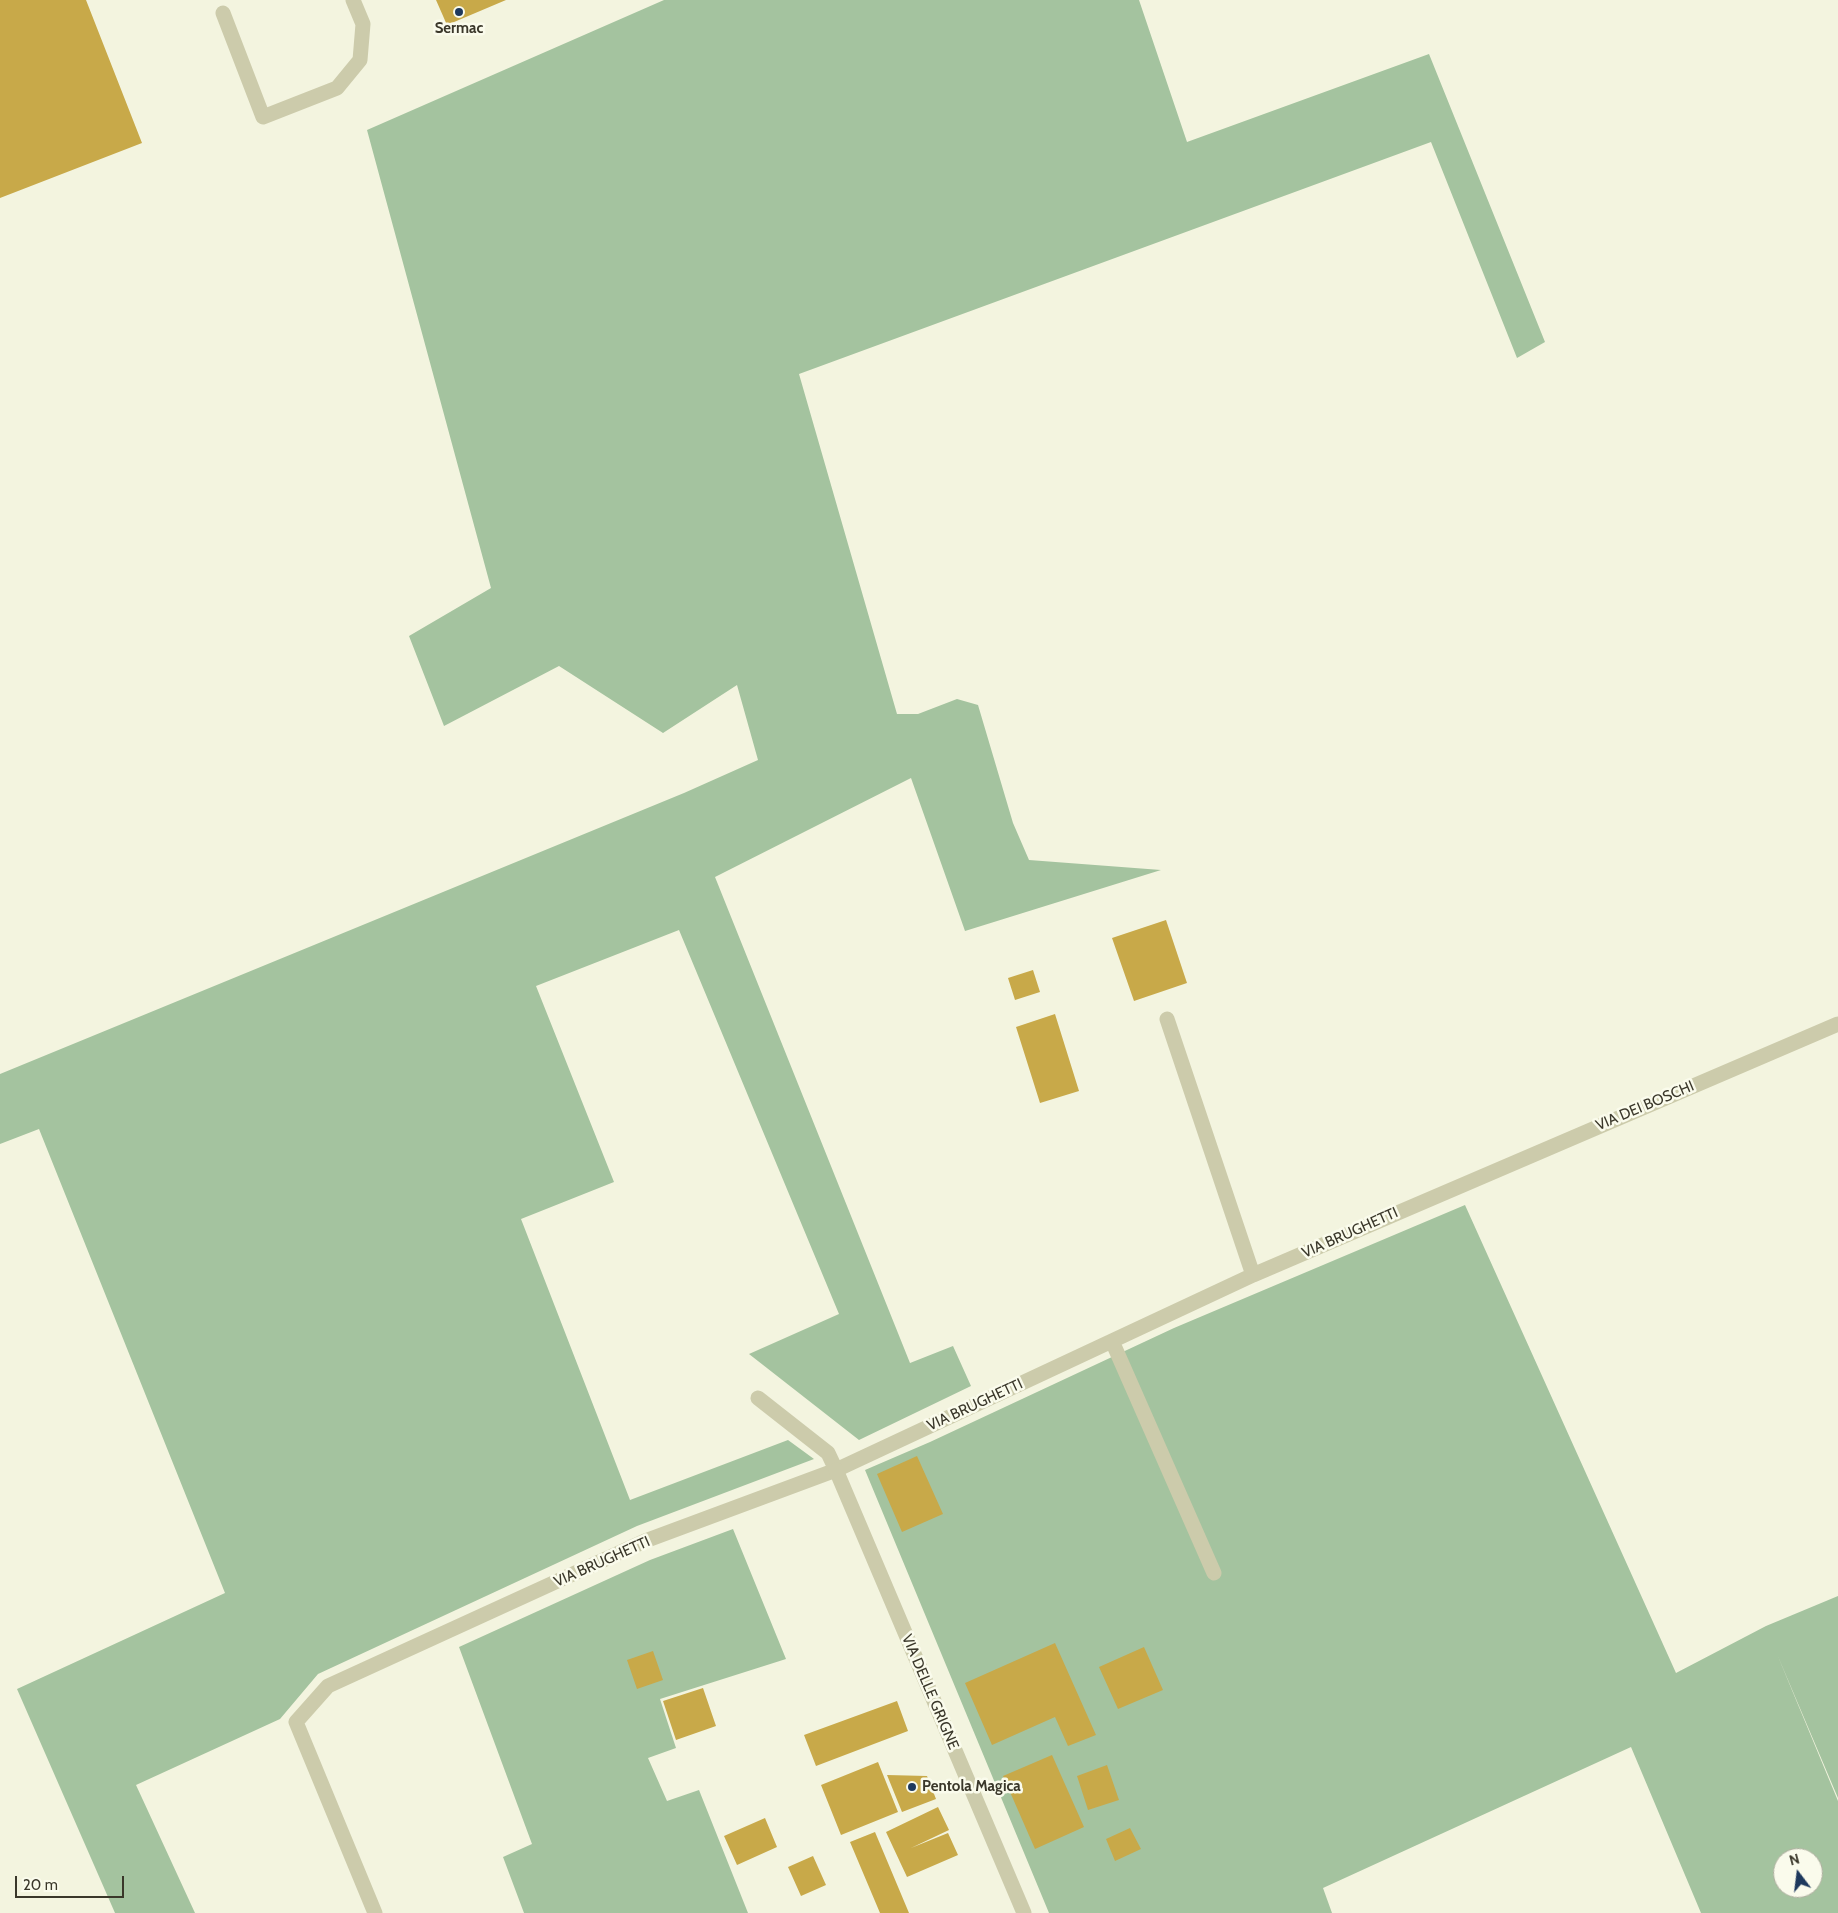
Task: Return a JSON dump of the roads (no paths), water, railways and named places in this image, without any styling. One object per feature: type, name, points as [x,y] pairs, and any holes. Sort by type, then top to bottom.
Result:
[{"type":"street","points":[[223,12],[262,117],[338,88],[360,60],[363,24],[353,0]]},
{"type":"street","points":[[1166,1019],[1254,1275]]},
{"type":"street","name":"VIA DEI BOSCHI","points":[[1451,1189],[1838,1024]]},
{"type":"street","name":"VIA BRUGHETTI","points":[[375,1913],[296,1722],[328,1686],[646,1541],[836,1470],[1254,1275],[1451,1189]]},
{"type":"street","points":[[1112,1341],[1214,1573]]},
{"type":"street","name":"VIA DELLE GRIGNE","points":[[758,1398],[828,1453],[1024,1913]]},
{"type":"place","name":"Sermac","points":[[459,12]]},
{"type":"place","name":"Pentola Magica","points":[[912,1787]]}]
